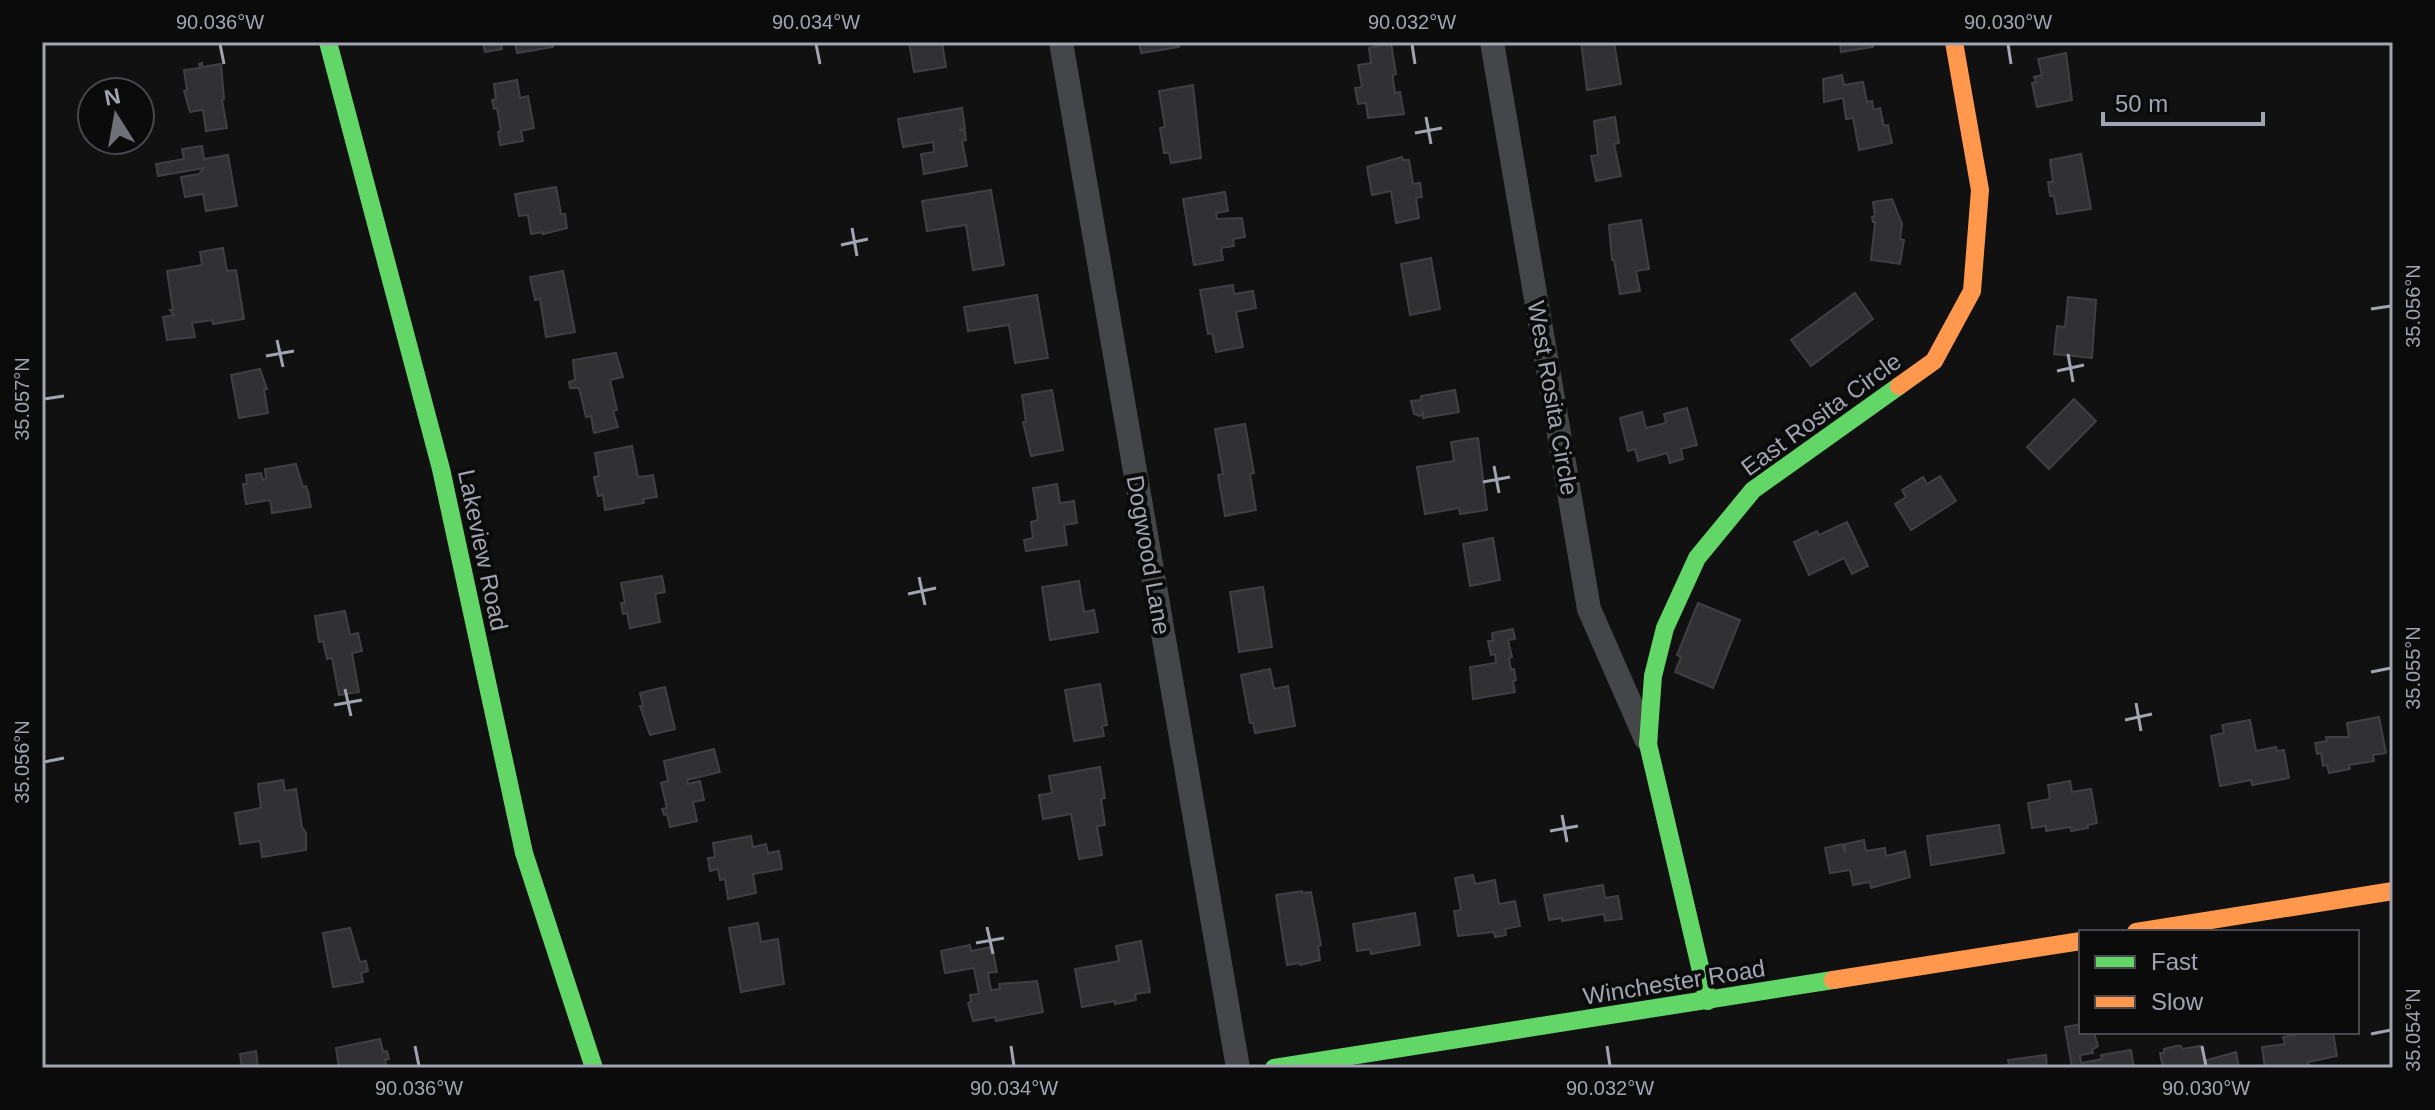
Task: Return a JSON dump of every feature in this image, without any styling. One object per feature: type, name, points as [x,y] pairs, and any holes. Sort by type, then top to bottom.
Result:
[{"type":"street","name":"Lakeview Road","points":[[328,42],[441,469],[524,853],[594,1068]]},
{"type":"street","name":"Dogwood Lane","points":[[1061,42],[1238,1068]]},
{"type":"street","name":"West Rosita Circle","points":[[1492,42],[1589,609],[1648,744]]},
{"type":"street","name":"East Rosita Circle","points":[[1708,1001],[1648,744],[1653,676],[1665,628],[1697,558],[1753,490],[1934,361],[1972,291],[1980,190],[1954,42]]},
{"type":"street","points":[[2149,930],[2393,891]]},
{"type":"street","name":"Winchester Road","points":[[1274,1068],[2079,941]]},
{"type":"building","points":[[483,42],[511,42],[501,44],[502,49],[485,52]]},
{"type":"building","points":[[515,42],[552,42],[553,47],[517,53]]},
{"type":"building","points":[[909,42],[942,42],[946,67],[914,72]]},
{"type":"building","points":[[1139,42],[1182,42],[1178,43],[1179,47],[1141,53]]},
{"type":"building","points":[[1581,42],[1614,42],[1621,84],[1587,90]]},
{"type":"building","points":[[1840,42],[1872,42],[1873,47],[1841,52]]},
{"type":"building","points":[[1391,43],[1396,74],[1393,75],[1395,93],[1400,92],[1404,114],[1368,118],[1366,103],[1358,104],[1355,88],[1362,87],[1358,65],[1371,63],[1369,48]]},
{"type":"building","points":[[2066,53],[2072,100],[2037,107],[2032,83],[2036,82],[2034,77],[2042,75],[2038,59]]},
{"type":"building","points":[[202,63],[202,67],[221,64],[227,128],[206,131],[203,110],[190,112],[184,91],[187,90],[184,70],[200,68],[199,64]]},
{"type":"building","points":[[1842,75],[1844,85],[1863,82],[1867,102],[1872,101],[1874,110],[1880,108],[1892,143],[1859,150],[1853,118],[1846,119],[1843,98],[1824,102],[1823,79]]},
{"type":"building","points":[[517,80],[520,98],[528,96],[534,128],[521,131],[523,141],[500,145],[497,108],[494,109],[492,100],[496,99],[494,84]]},
{"type":"building","points":[[1193,85],[1201,158],[1171,163],[1169,153],[1164,153],[1160,128],[1165,127],[1159,91]]},
{"type":"building","points":[[962,108],[965,129],[959,130],[965,131],[966,140],[962,141],[967,166],[924,174],[921,154],[934,152],[933,142],[903,147],[898,119]]},
{"type":"building","points":[[1615,117],[1619,143],[1614,144],[1621,176],[1596,181],[1591,156],[1598,155],[1594,121]]},
{"type":"building","points":[[202,146],[204,159],[228,155],[237,206],[206,211],[203,194],[185,197],[181,177],[199,174],[204,168],[158,176],[156,164],[184,159],[182,149]]},
{"type":"building","points":[[2081,154],[2091,209],[2057,214],[2048,182],[2053,182],[2050,160]]},
{"type":"building","points":[[1402,157],[1409,160],[1413,184],[1420,183],[1422,197],[1416,198],[1419,218],[1396,223],[1391,191],[1372,195],[1367,167]]},
{"type":"building","points":[[556,187],[567,228],[531,234],[528,215],[519,216],[515,194]]},
{"type":"building","points":[[991,190],[1004,265],[973,270],[966,225],[927,231],[922,201]]},
{"type":"building","points":[[1225,192],[1228,211],[1216,213],[1217,219],[1242,218],[1245,237],[1233,239],[1234,246],[1221,248],[1223,260],[1194,265],[1183,199]]},
{"type":"building","points":[[1892,199],[1902,224],[1900,239],[1904,240],[1900,264],[1871,260],[1875,222],[1872,217],[1875,216],[1873,202]]},
{"type":"building","points":[[1641,220],[1649,269],[1636,271],[1640,291],[1620,294],[1612,260],[1609,225]]},
{"type":"building","points":[[223,248],[227,271],[236,270],[244,319],[213,324],[212,320],[192,323],[195,337],[167,340],[163,317],[174,315],[170,310],[173,310],[167,271],[202,265],[200,252]]},
{"type":"building","points":[[1431,258],[1440,309],[1410,315],[1401,264]]},
{"type":"building","points":[[563,271],[575,332],[546,337],[540,299],[535,300],[530,277]]},
{"type":"building","points":[[1233,285],[1234,294],[1253,291],[1256,308],[1236,312],[1243,347],[1216,352],[1212,333],[1208,334],[1200,290]]},
{"type":"building","points":[[1855,293],[1873,319],[1811,366],[1791,340]]},
{"type":"building","points":[[1037,295],[1048,358],[1015,363],[1009,325],[968,331],[964,307]]},
{"type":"building","points":[[2068,297],[2096,300],[2092,358],[2054,354],[2057,326],[2065,327]]},
{"type":"building","points":[[616,353],[623,377],[610,380],[618,427],[594,433],[591,416],[586,417],[579,388],[570,388],[569,382],[575,380],[573,360]]},
{"type":"building","points":[[260,369],[267,389],[264,389],[268,413],[239,418],[231,375]]},
{"type":"building","points":[[1052,390],[1063,450],[1031,456],[1023,422],[1026,422],[1022,395]]},
{"type":"building","points":[[1455,390],[1459,412],[1423,418],[1423,413],[1420,416],[1414,414],[1411,401],[1421,400],[1421,396]]},
{"type":"building","points":[[2074,399],[2096,421],[2049,469],[2027,447]]},
{"type":"building","points":[[1687,408],[1697,445],[1681,449],[1683,459],[1670,463],[1667,453],[1638,461],[1635,449],[1628,451],[1620,418],[1642,412],[1646,428],[1666,423],[1664,414]]},
{"type":"building","points":[[1245,424],[1254,473],[1250,474],[1256,510],[1225,516],[1218,475],[1223,474],[1215,429]]},
{"type":"building","points":[[1478,438],[1487,510],[1460,514],[1459,508],[1425,514],[1417,467],[1454,461],[1451,442]]},
{"type":"building","points":[[632,446],[638,477],[653,475],[657,497],[643,499],[644,503],[605,510],[603,495],[598,496],[594,477],[599,476],[595,453]]},
{"type":"building","points":[[296,464],[311,507],[272,513],[270,500],[246,504],[243,484],[247,484],[246,475],[261,473],[263,480],[266,479],[265,469]]},
{"type":"building","points":[[1940,476],[1956,501],[1911,530],[1895,504],[1906,497],[1902,490],[1923,477],[1927,484]]},
{"type":"building","points":[[1057,484],[1060,503],[1074,501],[1077,523],[1064,525],[1067,545],[1026,551],[1024,540],[1033,538],[1031,522],[1038,520],[1033,488]]},
{"type":"building","points":[[1847,522],[1868,566],[1852,574],[1844,558],[1809,575],[1794,542]]},
{"type":"building","points":[[1493,538],[1500,580],[1470,586],[1463,544]]},
{"type":"building","points":[[662,576],[665,592],[655,594],[660,622],[630,628],[627,613],[623,614],[621,603],[625,603],[621,583]]},
{"type":"building","points":[[1079,581],[1084,612],[1094,610],[1098,632],[1050,640],[1042,587]]},
{"type":"building","points":[[1263,587],[1272,647],[1239,652],[1230,592]]},
{"type":"building","points":[[1698,603],[1740,620],[1713,688],[1675,672],[1681,657],[1677,655]]},
{"type":"building","points":[[345,611],[350,635],[358,633],[362,651],[352,653],[359,692],[339,695],[332,658],[327,659],[323,641],[319,642],[315,616]]},
{"type":"building","points":[[1513,629],[1515,639],[1508,640],[1511,670],[1514,669],[1516,680],[1513,681],[1515,692],[1473,699],[1470,667],[1496,663],[1488,641],[1493,641],[1492,633]]},
{"type":"building","points":[[1270,669],[1274,689],[1288,686],[1295,726],[1255,733],[1253,723],[1250,723],[1241,675]]},
{"type":"building","points":[[1100,684],[1107,725],[1102,726],[1104,736],[1074,741],[1065,690]]},
{"type":"building","points":[[665,687],[675,729],[650,735],[640,706],[643,706],[640,693]]},
{"type":"building","points":[[2379,717],[2386,753],[2373,755],[2374,761],[2349,765],[2350,769],[2329,773],[2327,765],[2323,766],[2321,753],[2317,754],[2315,743],[2327,741],[2326,737],[2349,737],[2347,723]]},
{"type":"building","points":[[2250,720],[2256,751],[2276,747],[2277,751],[2284,750],[2289,778],[2252,785],[2251,780],[2220,786],[2211,736],[2224,733],[2222,725]]},
{"type":"building","points":[[714,749],[720,772],[687,780],[688,784],[700,781],[704,800],[693,802],[697,821],[670,827],[667,814],[664,815],[662,809],[667,808],[661,783],[668,781],[664,761]]},
{"type":"building","points":[[1100,767],[1105,825],[1097,826],[1102,855],[1079,859],[1071,814],[1043,819],[1039,795],[1052,793],[1049,776]]},
{"type":"building","points":[[283,780],[285,791],[296,789],[302,827],[306,833],[306,850],[262,857],[260,841],[240,844],[235,813],[261,808],[258,784]]},
{"type":"building","points":[[2070,781],[2072,792],[2091,789],[2097,823],[2071,831],[2070,827],[2046,831],[2046,826],[2032,828],[2028,803],[2050,799],[2048,785]]},
{"type":"building","points":[[1999,825],[2004,853],[1931,865],[1927,836]]},
{"type":"building","points":[[751,836],[753,847],[766,844],[768,853],[779,851],[782,869],[753,874],[756,893],[728,899],[725,879],[720,880],[718,869],[710,871],[708,858],[715,857],[713,843]]},
{"type":"building","points":[[1864,840],[1866,851],[1885,848],[1886,856],[1905,851],[1910,877],[1871,888],[1870,882],[1853,885],[1850,870],[1830,873],[1825,848],[1843,844],[1845,853],[1845,844]]},
{"type":"building","points":[[1473,875],[1475,884],[1495,880],[1499,904],[1515,901],[1520,926],[1505,929],[1506,935],[1495,937],[1494,932],[1458,936],[1454,911],[1461,910],[1455,878]]},
{"type":"building","points":[[1603,885],[1605,898],[1618,896],[1622,919],[1605,921],[1604,914],[1562,921],[1562,918],[1549,920],[1544,895]]},
{"type":"building","points":[[1311,892],[1321,945],[1318,946],[1320,960],[1287,965],[1276,895]]},
{"type":"building","points":[[1415,913],[1420,945],[1371,954],[1370,949],[1357,951],[1353,924]]},
{"type":"building","points":[[758,923],[761,942],[778,939],[784,984],[741,992],[729,928]]},
{"type":"building","points":[[350,928],[360,962],[366,961],[368,971],[361,973],[363,982],[333,987],[323,933]]},
{"type":"building","points":[[1141,941],[1150,992],[1135,994],[1136,1000],[1082,1007],[1075,969],[1119,961],[1116,946]]},
{"type":"building","points":[[970,945],[971,951],[992,947],[997,972],[988,973],[991,990],[1000,989],[999,984],[1037,981],[1043,1012],[996,1021],[995,1017],[973,1021],[968,1003],[971,1002],[970,995],[979,994],[974,968],[945,973],[941,951]]},
{"type":"building","points":[[2079,1024],[2079,1034],[2095,1034],[2098,1046],[2092,1050],[2093,1053],[2080,1055],[2081,1063],[2102,1059],[2101,1055],[2131,1050],[2134,1068],[2072,1068],[2065,1027]]},
{"type":"building","points":[[2333,1034],[2337,1056],[2308,1062],[2309,1068],[2265,1068],[2262,1047],[2285,1044],[2283,1037]]},
{"type":"building","points":[[380,1039],[383,1052],[387,1051],[389,1059],[385,1060],[387,1068],[339,1068],[336,1048]]},
{"type":"building","points":[[2176,1046],[2182,1049],[2201,1046],[2204,1061],[2236,1052],[2239,1068],[2163,1068],[2160,1053]]},
{"type":"building","points":[[256,1051],[258,1068],[242,1068],[240,1054]]},
{"type":"building","points":[[2046,1055],[2047,1068],[1989,1068],[2009,1065],[2008,1060]]},
{"type":"traffic: fast","points":[[328,42],[441,469],[524,853],[594,1068]]},
{"type":"traffic: fast","points":[[1708,1001],[1648,744],[1653,676],[1665,628],[1697,558],[1753,490],[1899,386]]},
{"type":"traffic: fast","points":[[1274,1068],[1833,980]]},
{"type":"traffic: slow","points":[[1899,386],[1934,361],[1972,291],[1980,190],[1954,42]]},
{"type":"traffic: slow","points":[[2149,930],[2393,891]]},
{"type":"traffic: slow","points":[[1833,980],[2079,941]]}]
